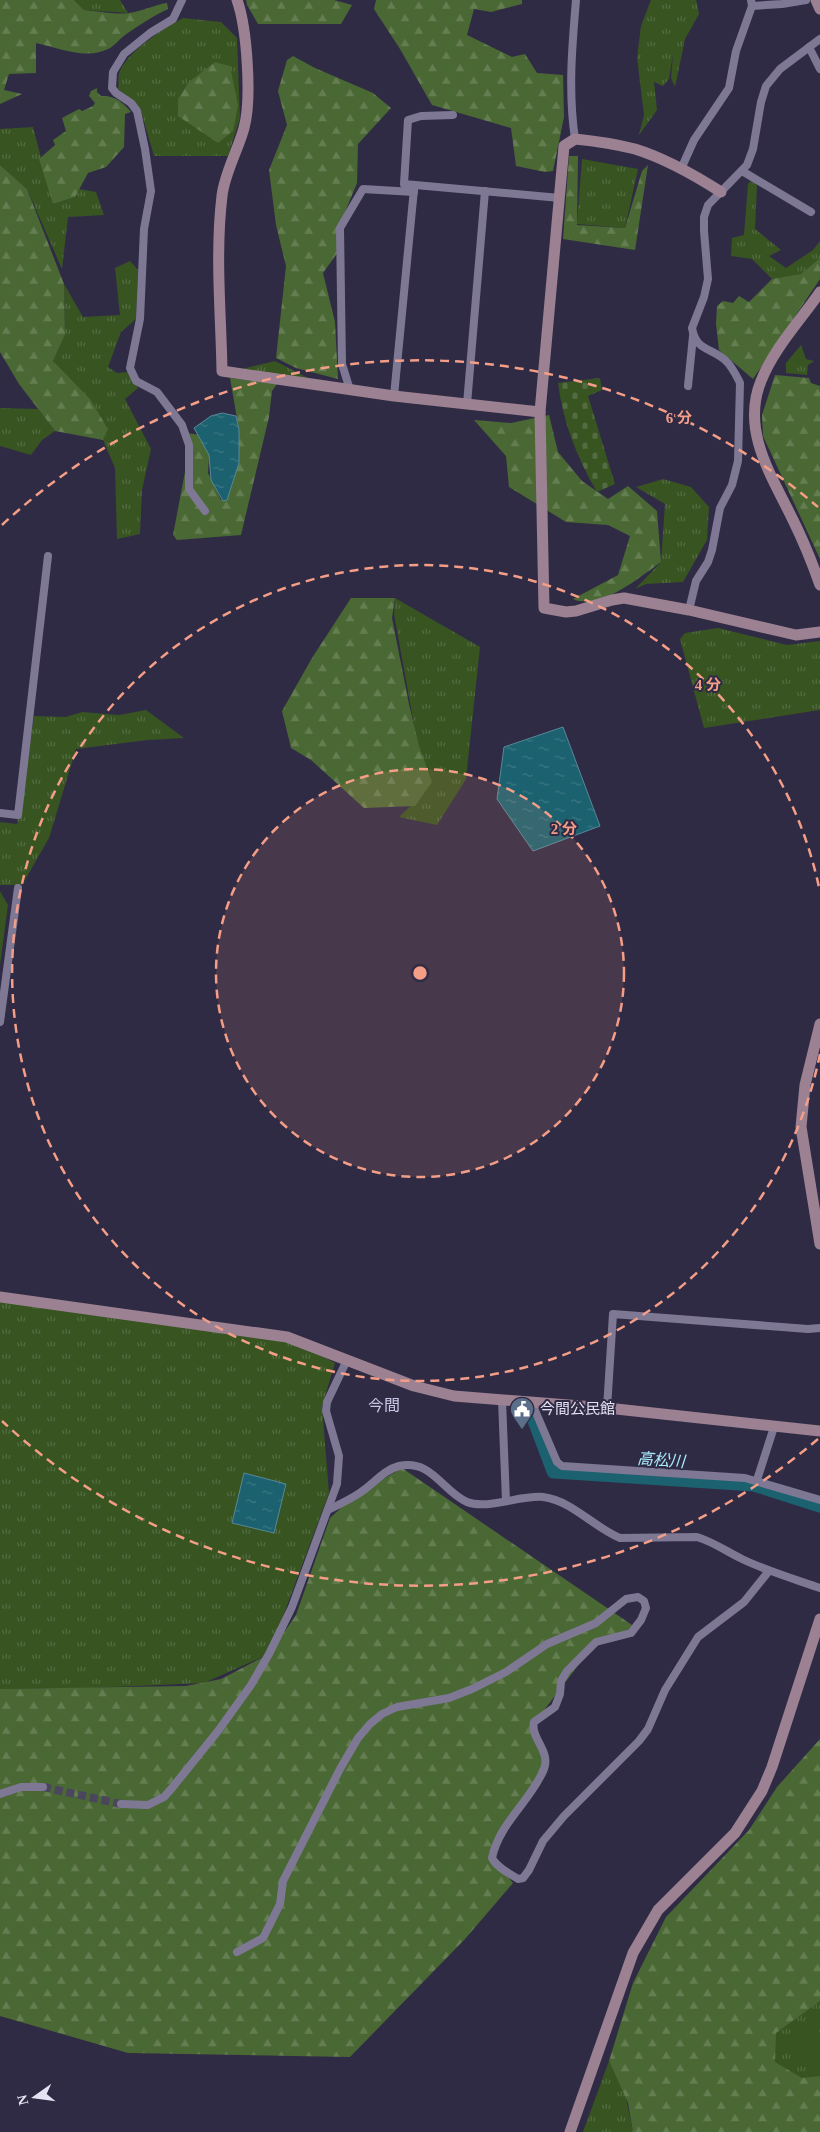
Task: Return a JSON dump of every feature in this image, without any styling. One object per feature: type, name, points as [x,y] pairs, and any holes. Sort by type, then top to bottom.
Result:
[{"type":"street","points":[[182,0],[173,19],[150,33],[124,54],[112,72],[112,88],[131,103],[137,111],[146,149],[151,191],[144,229],[140,319],[130,368],[136,381],[157,392],[182,425],[189,445],[189,488],[204,511]]},
{"type":"street","points":[[237,0],[240,9],[249,101],[244,126],[222,193],[219,225],[222,371],[394,396],[540,412]]},
{"type":"street","points":[[574,139],[571,112],[571,72],[576,0]]},
{"type":"street","points":[[681,169],[694,140],[729,88],[736,51],[752,3],[782,4],[806,0]]},
{"type":"street","points":[[816,0],[820,9]]},
{"type":"street","points":[[688,386],[693,336],[692,328],[704,297],[708,279],[704,217],[708,205],[747,165],[753,149],[760,102],[766,86],[780,69],[820,39]]},
{"type":"street","points":[[809,47],[820,69]]},
{"type":"street","points":[[414,189],[404,184],[408,120],[421,116],[453,115]]},
{"type":"street","points":[[721,192],[697,176],[637,150],[609,143],[574,139],[564,146],[540,412],[544,608],[566,612],[576,611],[624,598],[689,610],[796,635],[820,632]]},
{"type":"street","points":[[742,171],[811,212]]},
{"type":"street","points":[[350,390],[342,364],[340,228],[363,189],[485,191],[560,198]]},
{"type":"street","points":[[394,396],[414,189]]},
{"type":"street","points":[[467,404],[485,191]]},
{"type":"street","points":[[820,292],[769,365],[755,399],[754,419],[757,444],[806,548],[820,585]]},
{"type":"street","points":[[689,610],[696,581],[712,550],[720,508],[732,485],[738,461],[740,383],[735,372],[724,359],[698,344],[693,336]]},
{"type":"street","points":[[0,813],[18,815],[48,556]]},
{"type":"street","points":[[0,1022],[18,888]]},
{"type":"street","points":[[820,1024],[806,1086],[801,1127],[820,1244]]},
{"type":"street","points":[[0,1297],[288,1337],[434,1392],[820,1431]]},
{"type":"street","points":[[607,1408],[613,1314],[808,1329],[820,1328]]},
{"type":"street","points":[[121,1804],[148,1805],[164,1797],[218,1731],[251,1685],[269,1654],[292,1607],[337,1484],[338,1456],[326,1411],[327,1402],[347,1360]]},
{"type":"street","points":[[502,1400],[506,1500]]},
{"type":"street","points":[[532,1401],[557,1462],[562,1466],[757,1480],[820,1500]]},
{"type":"street","points":[[757,1480],[774,1427]]},
{"type":"street","points":[[328,1510],[359,1494],[390,1470],[409,1465],[421,1466],[434,1473],[461,1499],[471,1503],[483,1504],[530,1497],[557,1500],[610,1534],[620,1538],[697,1537],[708,1540],[741,1559],[770,1572],[820,1588]]},
{"type":"street","points":[[237,1952],[262,1938],[280,1904],[283,1880],[340,1769],[358,1738],[382,1714],[397,1707],[448,1698],[472,1689],[506,1672],[547,1644],[596,1622],[626,1599],[638,1597],[644,1601],[646,1608],[641,1620],[631,1633],[596,1642],[566,1671],[561,1681],[560,1694],[555,1707],[534,1722],[533,1729],[546,1756],[545,1767],[500,1836],[492,1858],[496,1864],[512,1876],[518,1879],[523,1878],[543,1841],[564,1816],[639,1741],[648,1729],[665,1690],[698,1637],[744,1602],[770,1572]]},
{"type":"street","points":[[570,2132],[633,1953],[647,1927],[658,1910],[735,1833],[762,1791],[772,1767],[820,1619]]},
{"type":"street","points":[[0,1794],[21,1787],[43,1787]]},
{"type":"green space","points":[[0,0],[74,0],[84,10],[118,14],[167,3],[168,9],[136,28],[110,48],[99,52],[72,52],[36,43],[36,73],[9,74],[4,90],[22,94],[0,104]]},
{"type":"green space","points":[[74,0],[120,0],[128,13],[84,10]]},
{"type":"green space","points":[[246,0],[334,0],[352,5],[341,24],[258,24]]},
{"type":"green space","points":[[376,0],[522,0],[522,4],[491,12],[474,9],[467,35],[512,57],[525,54],[537,73],[563,75],[564,117],[553,171],[545,172],[516,166],[511,128],[432,105],[400,49],[374,9]]},
{"type":"green space","points":[[651,0],[696,0],[699,14],[685,39],[675,87],[671,78],[673,54],[669,79],[663,86],[654,82],[657,110],[639,135],[644,115],[637,58],[641,26]]},
{"type":"green space","points":[[183,18],[221,22],[237,38],[240,118],[228,156],[154,156],[140,108],[118,89],[119,74],[122,66],[129,58],[156,34]]},
{"type":"green space","points":[[293,56],[315,68],[373,93],[391,108],[358,144],[357,183],[338,229],[338,252],[323,273],[335,322],[338,379],[296,368],[276,358],[286,266],[276,225],[269,170],[287,125],[278,91],[287,60]]},
{"type":"green space","points":[[215,62],[230,66],[238,105],[233,131],[218,143],[178,116],[178,99],[189,82]]},
{"type":"green space","points":[[97,88],[97,92],[101,96],[118,100],[131,112],[125,114],[124,147],[106,167],[88,173],[75,197],[53,204],[39,159],[55,145],[53,140],[66,131],[62,118],[79,109],[82,111],[93,106],[95,103],[89,96],[91,91]]},
{"type":"green space","points":[[33,127],[53,204],[75,197],[79,189],[96,192],[104,215],[68,217],[62,269],[27,189],[0,165],[0,129]]},
{"type":"green space","points":[[569,156],[578,156],[577,225],[625,228],[642,171],[648,165],[635,250],[563,239]]},
{"type":"green space","points":[[582,159],[638,169],[625,228],[577,224]]},
{"type":"green space","points":[[0,165],[27,189],[64,284],[65,335],[53,361],[90,399],[108,429],[103,440],[55,431],[19,384],[0,352]]},
{"type":"green space","points":[[751,181],[757,185],[755,229],[781,250],[769,256],[786,268],[813,250],[820,241],[820,258],[801,275],[772,279],[752,259],[731,256],[732,238],[744,235],[748,184]]},
{"type":"green space","points":[[820,258],[820,279],[753,379],[719,350],[716,324],[717,306],[723,301],[733,303],[739,296],[749,302],[772,279],[801,274]]},
{"type":"green space","points":[[130,261],[138,270],[136,319],[121,332],[108,367],[117,373],[128,372],[138,388],[125,399],[151,449],[142,490],[140,534],[117,539],[115,468],[103,440],[106,425],[53,361],[65,335],[64,284],[83,317],[120,315],[115,268]]},
{"type":"green space","points":[[801,345],[806,359],[814,361],[808,365],[807,375],[786,373],[786,363]]},
{"type":"green space","points":[[275,361],[310,379],[242,369]]},
{"type":"green space","points":[[775,375],[809,378],[811,383],[820,386],[820,559],[763,436],[762,415]]},
{"type":"green space","points":[[230,378],[277,384],[272,391],[269,417],[241,535],[177,540],[173,535],[189,451],[186,433],[201,435],[210,440],[208,473],[221,500],[227,500],[239,430]]},
{"type":"green space","points":[[600,378],[602,390],[588,396],[615,484],[597,492],[583,466],[567,426],[558,383]]},
{"type":"green space","points":[[0,408],[38,409],[55,431],[42,440],[31,455],[0,446]]},
{"type":"green space","points":[[549,415],[558,452],[582,481],[608,499],[628,486],[657,511],[661,562],[607,597],[584,601],[573,599],[618,575],[630,536],[608,525],[566,522],[509,487],[506,456],[474,420],[511,423]]},
{"type":"green space","points":[[663,479],[691,487],[709,507],[707,540],[683,582],[646,584],[635,589],[661,562],[665,504],[636,487]]},
{"type":"green space","points":[[351,598],[395,598],[392,618],[409,704],[419,746],[432,782],[415,806],[364,808],[311,760],[291,748],[282,711],[312,658]]},
{"type":"green space","points":[[395,598],[480,647],[466,779],[437,825],[399,817],[426,791],[394,614]]},
{"type":"green space","points":[[718,628],[787,645],[820,641],[820,710],[704,728],[680,639],[685,633]]},
{"type":"green space","points":[[146,710],[184,738],[148,740],[76,749],[49,838],[22,885],[0,885],[0,822],[17,824],[34,716],[66,717],[82,712],[119,715]]},
{"type":"green space","points":[[0,891],[8,905],[0,965]]},
{"type":"green space","points":[[0,1300],[292,1340],[335,1363],[322,1406],[329,1493],[269,1654],[204,1683],[90,1688],[0,1689]]},
{"type":"green space","points":[[402,1468],[635,1627],[596,1642],[535,1722],[546,1756],[538,1777],[492,1858],[513,1883],[465,1939],[350,2057],[128,2053],[0,2016],[0,1689],[186,1686],[221,1679],[269,1654],[296,1615],[330,1518],[354,1496]]},
{"type":"green space","points":[[820,1739],[820,2001],[776,2033],[775,2062],[802,2078],[820,2076],[820,2132],[633,2132],[628,2103],[609,2061],[633,1983],[666,1917],[749,1830],[777,1787]]},
{"type":"green space","points":[[820,1955],[820,2132],[742,2038]]},
{"type":"green space","points":[[815,2027],[820,2032],[820,2064],[807,2063],[793,2057],[792,2051],[794,2041],[804,2032]]},
{"type":"green space","points":[[609,2061],[626,2098],[633,2132],[583,2132]]},
{"type":"water","points":[[222,413],[236,416],[239,430],[239,463],[227,500],[223,501],[211,480],[209,455],[194,428],[211,416]]},
{"type":"water","points":[[563,727],[600,826],[533,851],[497,799],[504,747]]},
{"type":"water","points":[[244,1473],[286,1484],[274,1533],[232,1523]]},
{"type":"waterway","name":"高松川","points":[[534,1418],[554,1471],[754,1484],[820,1505]]},
{"type":"tunnel","points":[[43,1787],[121,1804]]},
{"type":"place","name":"今間公民館","points":[[522,1430]]},
{"type":"district","name":"今間","points":[[384,1405]]}]
